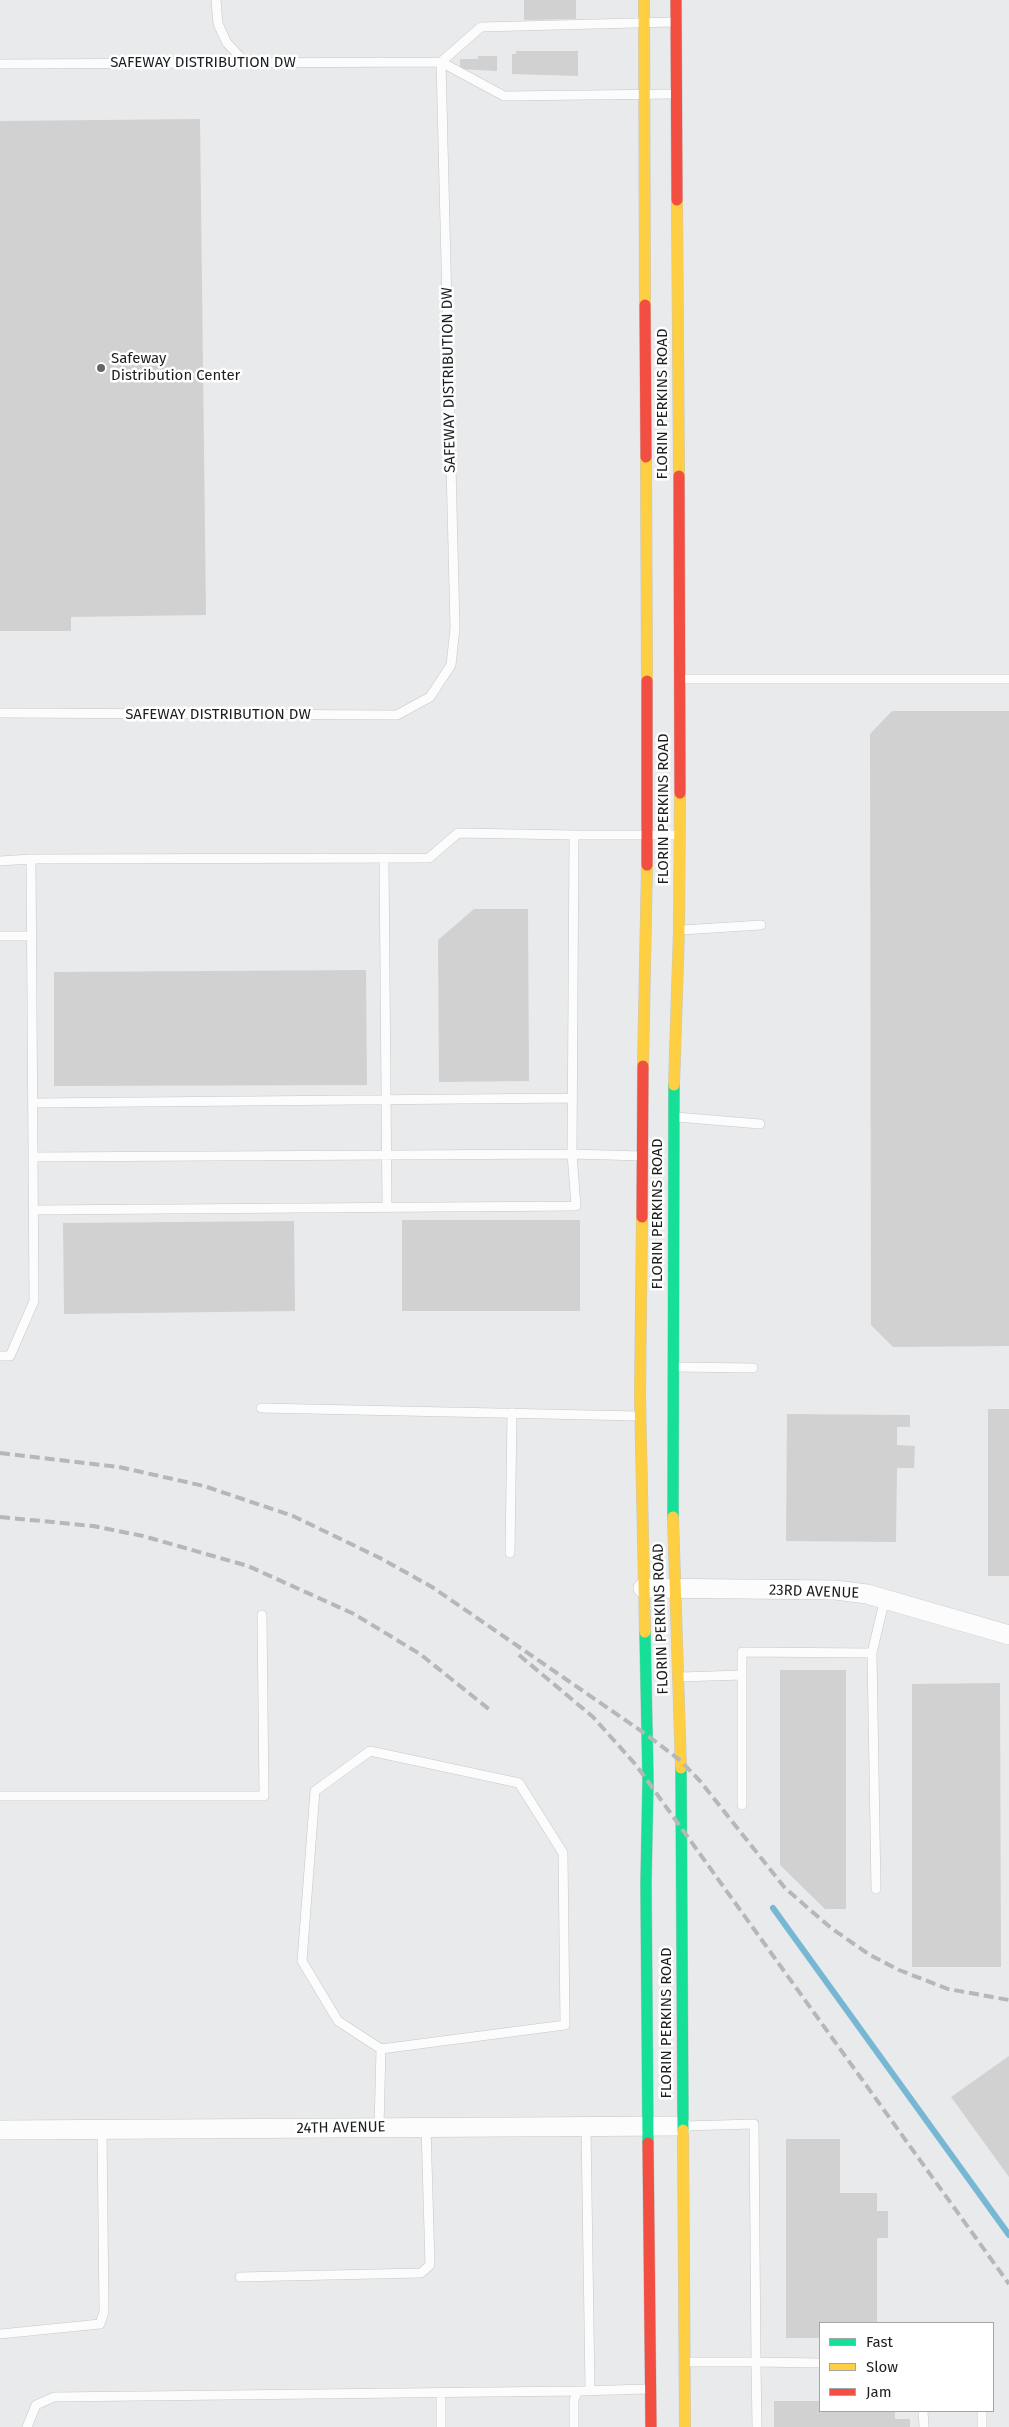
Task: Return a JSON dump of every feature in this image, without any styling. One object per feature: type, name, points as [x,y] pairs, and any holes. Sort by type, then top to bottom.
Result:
[{"type":"main road","name":"FLORIN PERKINS ROAD","points":[[644,0],[648,834],[641,1156],[641,1416],[648,1780],[646,1882],[650,2127],[651,2427]]},
{"type":"main road","name":"FLORIN PERKINS ROAD","points":[[676,0],[680,679],[679,930],[673,1117],[672,1367],[674,1588],[683,1903],[682,2126],[685,2427]]},
{"type":"street","name":"23RD AVENUE","points":[[644,1588],[835,1590],[885,1598],[1009,1635]]},
{"type":"street","name":"24TH AVENUE","points":[[0,2130],[682,2126]]},
{"type":"lane","points":[[216,0],[218,24],[227,43],[246,63]]},
{"type":"lane","points":[[676,22],[481,27],[441,62],[504,96],[677,94]]},
{"type":"lane","name":"SAFEWAY DISTRIBUTION DW","points":[[0,64],[441,62],[455,628],[451,665],[430,697],[397,715],[0,713]]},
{"type":"lane","points":[[680,679],[1009,679]]},
{"type":"lane","points":[[0,861],[32,859],[430,858],[458,833],[678,835]]},
{"type":"lane","points":[[34,1210],[576,1206],[572,1154],[574,835]]},
{"type":"lane","points":[[384,858],[387,1207]]},
{"type":"lane","points":[[0,1356],[10,1356],[34,1301],[32,859]]},
{"type":"lane","points":[[679,930],[761,926]]},
{"type":"lane","points":[[0,936],[32,936]]},
{"type":"lane","points":[[33,1104],[572,1098]]},
{"type":"lane","points":[[673,1117],[760,1124]]},
{"type":"lane","points":[[33,1157],[572,1154],[641,1156]]},
{"type":"lane","points":[[672,1367],[753,1368]]},
{"type":"lane","points":[[261,1408],[641,1416]]},
{"type":"lane","points":[[510,1553],[512,1413]]},
{"type":"lane","points":[[876,1889],[872,1653],[885,1598]]},
{"type":"lane","points":[[0,1796],[264,1796],[262,1615]]},
{"type":"lane","points":[[742,1805],[742,1652],[872,1653]]},
{"type":"lane","points":[[678,1677],[742,1676]]},
{"type":"lane","points":[[370,1752],[519,1783],[562,1854],[565,2025],[381,2049],[338,2021],[302,1962],[315,1791],[370,1752]]},
{"type":"lane","points":[[379,2127],[381,2049]]},
{"type":"lane","points":[[682,2126],[754,2124],[757,2427]]},
{"type":"lane","points":[[240,2276],[421,2273],[430,2265],[426,2127]]},
{"type":"lane","points":[[586,2127],[590,2389]]},
{"type":"lane","points":[[0,2334],[100,2324],[104,2312],[102,2130]]},
{"type":"lane","points":[[684,2362],[819,2363]]},
{"type":"lane","points":[[27,2427],[36,2405],[54,2398],[651,2389]]},
{"type":"lane","points":[[574,2427],[574,2400],[578,2391]]},
{"type":"lane","points":[[441,2393],[441,2427]]},
{"type":"lane","points":[[923,2412],[924,2427]]},
{"type":"lane","points":[[982,2412],[982,2427]]},
{"type":"building","points":[[524,0],[576,0],[576,19],[524,20]]},
{"type":"building","points":[[516,51],[578,51],[578,76],[512,74],[512,54],[516,54]]},
{"type":"building","points":[[478,56],[497,56],[497,71],[460,69],[460,59],[478,59]]},
{"type":"building","name":"Safeway Distribution Center","points":[[200,119],[206,615],[71,617],[71,631],[0,631],[0,121]]},
{"type":"building","points":[[892,711],[1009,711],[1009,1346],[893,1347],[871,1325],[870,734]]},
{"type":"building","points":[[474,909],[528,909],[529,1081],[439,1082],[438,940]]},
{"type":"building","points":[[366,970],[367,1085],[54,1086],[54,972]]},
{"type":"building","points":[[402,1220],[580,1220],[580,1311],[402,1311]]},
{"type":"building","points":[[294,1221],[295,1311],[64,1314],[63,1223]]},
{"type":"building","points":[[988,1409],[1009,1409],[1009,1576],[988,1576]]},
{"type":"building","points":[[787,1414],[910,1415],[910,1427],[897,1427],[897,1445],[915,1446],[914,1468],[897,1468],[896,1542],[786,1541]]},
{"type":"building","points":[[780,1670],[846,1670],[846,1909],[825,1909],[780,1865]]},
{"type":"building","points":[[1000,1683],[1001,1967],[912,1967],[912,1684]]},
{"type":"building","points":[[1009,2056],[1009,2177],[951,2097]]},
{"type":"building","points":[[786,2139],[840,2139],[840,2193],[877,2193],[877,2211],[888,2211],[888,2238],[877,2238],[877,2322],[819,2322],[819,2338],[786,2338]]},
{"type":"building","points":[[774,2401],[819,2401],[819,2412],[895,2412],[895,2419],[910,2419],[910,2427],[774,2427]]},
{"type":"waterway","points":[[773,1908],[1009,2235]]},
{"type":"railway","points":[[0,1453],[119,1467],[204,1486],[293,1516],[380,1558],[432,1587],[647,1735],[681,1761],[700,1781],[785,1888],[831,1928],[870,1955],[899,1970],[948,1989],[1009,2000]]},
{"type":"railway","points":[[0,1517],[93,1526],[143,1536],[248,1566],[354,1614],[420,1654],[490,1710]]},
{"type":"railway","points":[[519,1655],[593,1717],[636,1765],[1009,2284]]},
{"type":"traffic: fast","points":[[673,1517],[674,1085]]},
{"type":"traffic: fast","points":[[645,1632],[648,1780],[646,1883],[648,2143]]},
{"type":"traffic: fast","points":[[681,1768],[683,2130]]},
{"type":"traffic: slow","points":[[644,0],[645,305]]},
{"type":"traffic: slow","points":[[677,200],[679,476]]},
{"type":"traffic: slow","points":[[646,457],[647,681]]},
{"type":"traffic: slow","points":[[674,1085],[679,930],[680,793]]},
{"type":"traffic: slow","points":[[643,1066],[647,865]]},
{"type":"traffic: slow","points":[[642,1217],[640,1396],[645,1632]]},
{"type":"traffic: slow","points":[[673,1517],[681,1768]]},
{"type":"traffic: slow","points":[[683,2130],[685,2427]]},
{"type":"traffic: jam","points":[[676,0],[677,200]]},
{"type":"traffic: jam","points":[[645,305],[646,457]]},
{"type":"traffic: jam","points":[[679,476],[680,793]]},
{"type":"traffic: jam","points":[[647,681],[647,865]]},
{"type":"traffic: jam","points":[[642,1217],[643,1066]]},
{"type":"traffic: jam","points":[[648,2143],[651,2427]]},
{"type":"place","name":"Safeway Distribution Center","points":[[101,368]]}]
